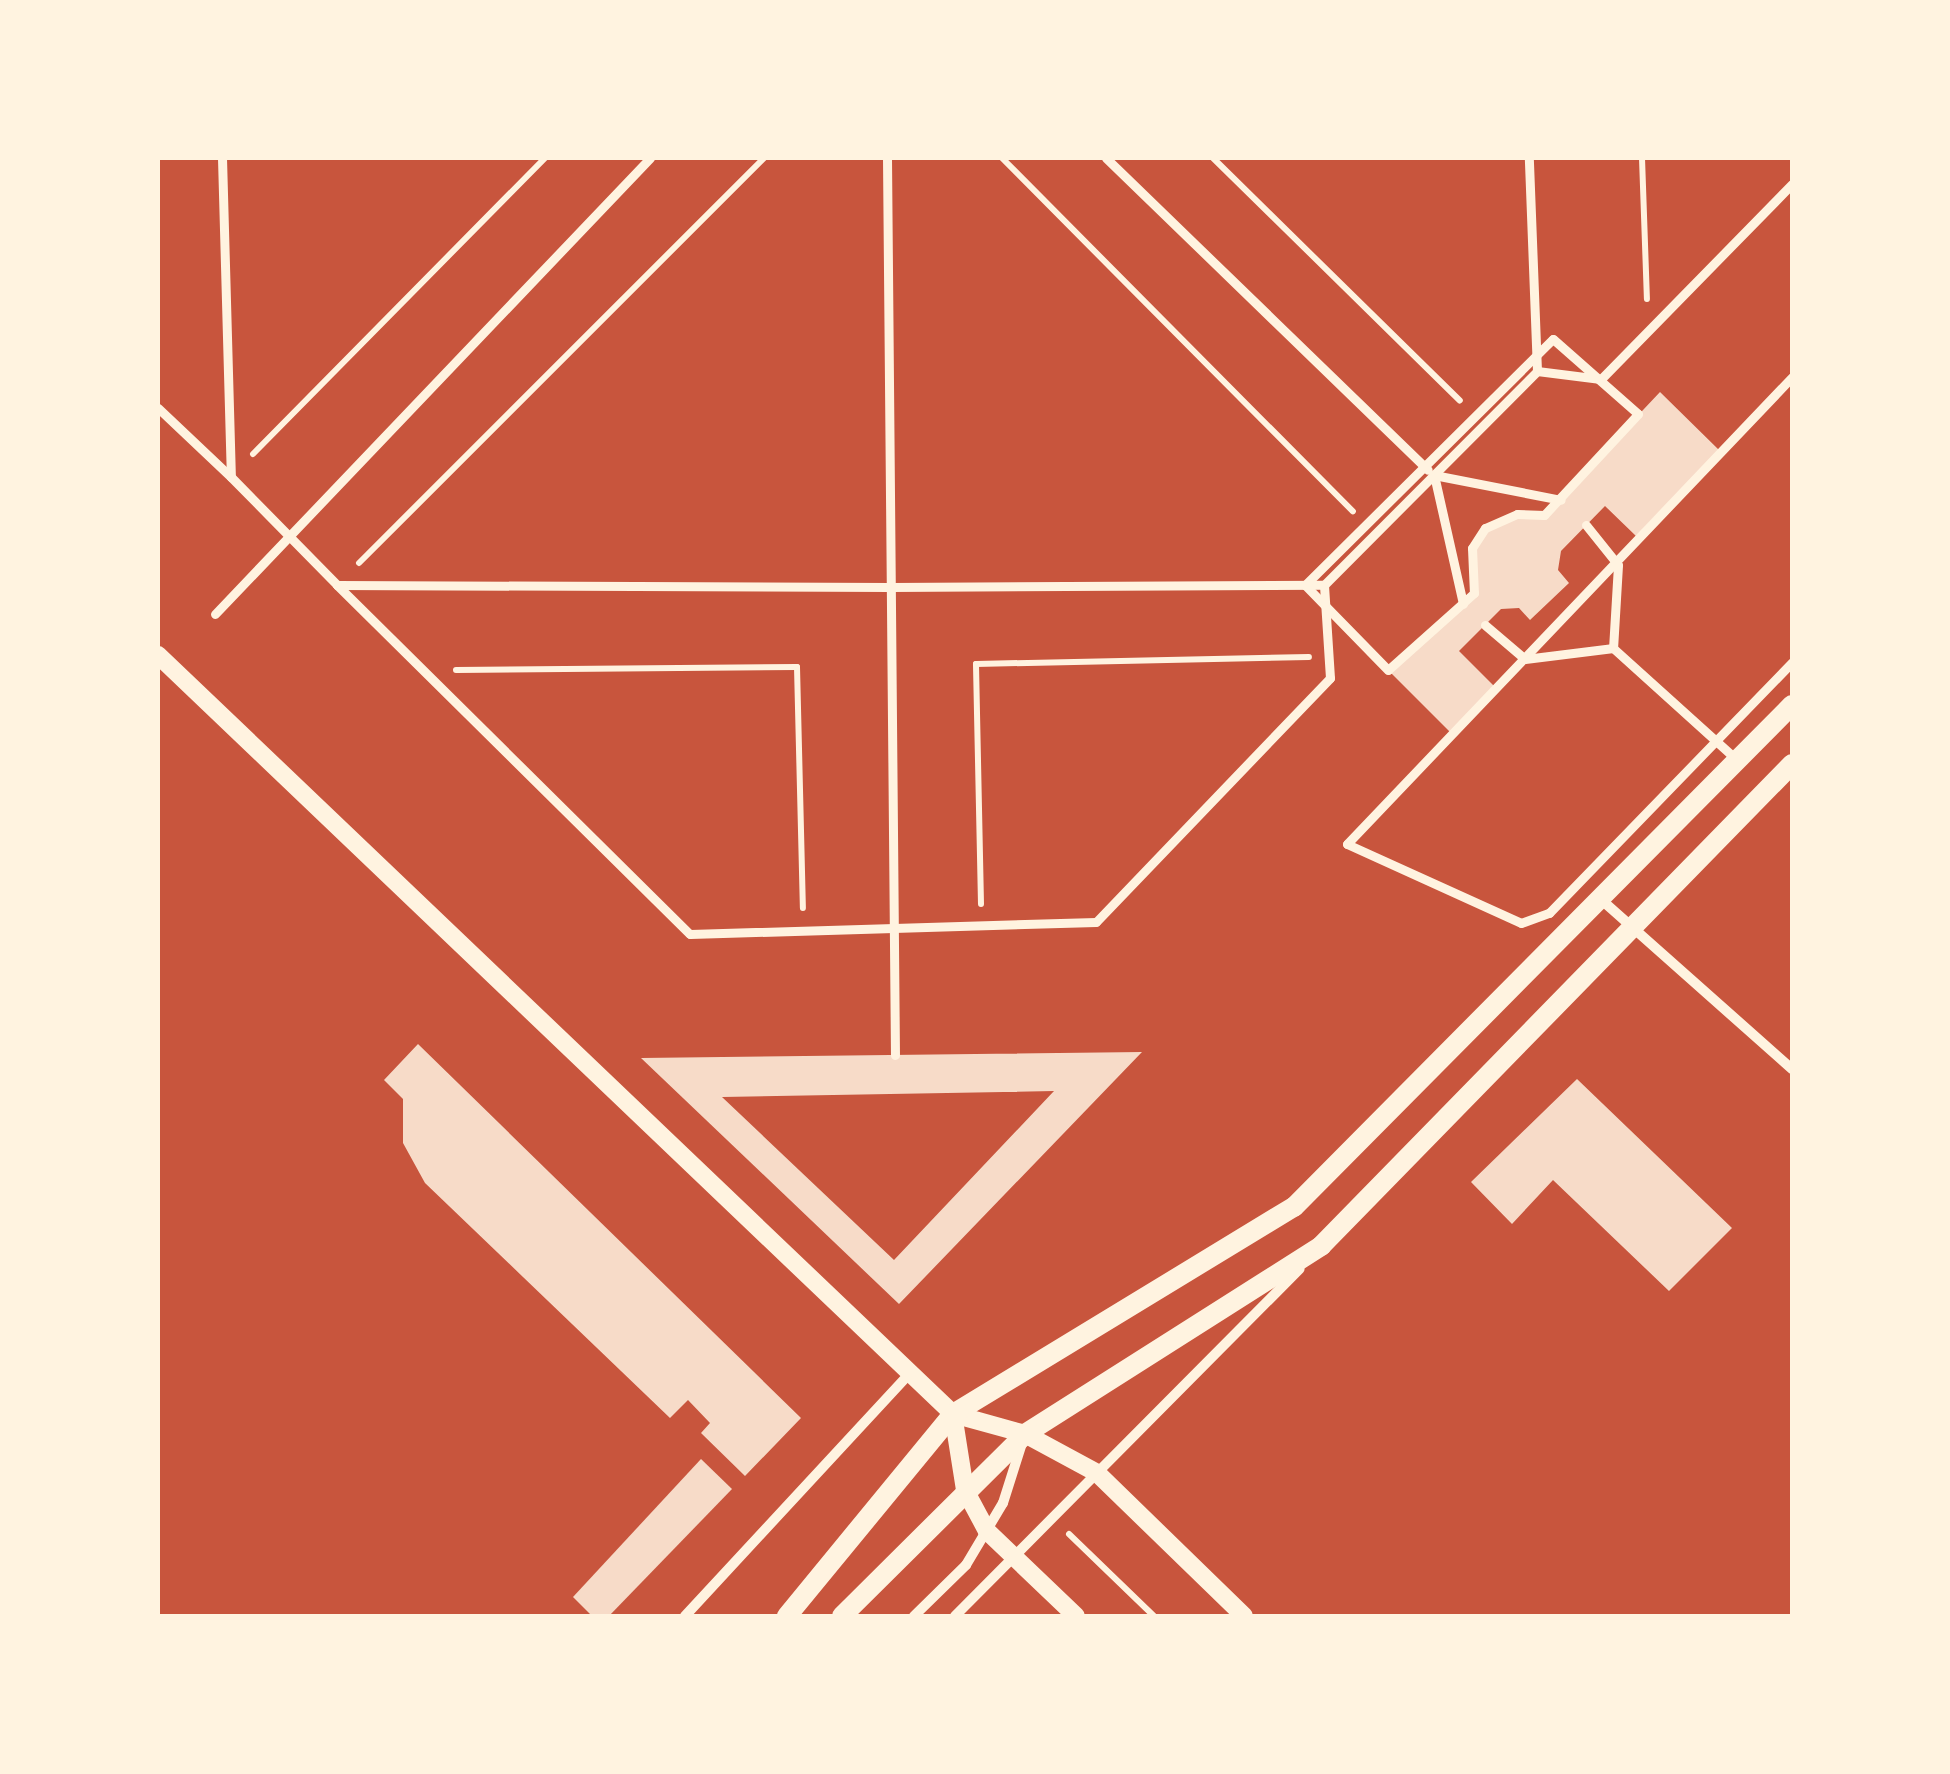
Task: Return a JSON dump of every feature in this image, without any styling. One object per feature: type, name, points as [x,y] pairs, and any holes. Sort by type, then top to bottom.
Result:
[{"type":"main road","points":[[786,1616],[953,1414],[1294,1207],[1605,903],[1792,706]]},
{"type":"main road","points":[[842,1616],[1025,1434],[1321,1246],[1634,931],[1792,764]]},
{"type":"street","points":[[222,158],[231,477]]},
{"type":"street","points":[[214,614],[650,158]]},
{"type":"street","points":[[887,158],[894,1055]]},
{"type":"street","points":[[1106,158],[1434,475],[1561,500]]},
{"type":"street","points":[[337,585],[1324,585],[1537,371],[1530,158]]},
{"type":"street","points":[[1600,378],[1792,184]]},
{"type":"street","points":[[1553,338],[1638,414],[1544,515],[1485,528],[1472,548],[1474,593],[1388,670],[1306,584],[1553,338]]},
{"type":"street","points":[[1537,371],[1600,378]]},
{"type":"street","points":[[1792,377],[1618,565],[1347,844],[1521,923],[1549,914],[1792,662]]},
{"type":"street","points":[[158,408],[690,934],[1096,922],[1330,678],[1324,585]]},
{"type":"street","points":[[1434,475],[1463,604]]},
{"type":"street","points":[[1586,526],[1618,565],[1613,648]]},
{"type":"street","points":[[1486,625],[1525,659],[1613,648],[1739,762]]},
{"type":"street","points":[[158,655],[908,1375],[953,1414],[1025,1434],[1097,1473],[1244,1616]]},
{"type":"street","points":[[1605,903],[1792,1070]]},
{"type":"street","points":[[955,1616],[1321,1246]]},
{"type":"street","points":[[685,1616],[908,1375]]},
{"type":"street","points":[[953,1414],[965,1490],[987,1530],[1076,1616]]},
{"type":"street","points":[[914,1616],[987,1530],[1025,1434]]},
{"type":"path","points":[[231,477],[545,158]]},
{"type":"path","points":[[337,585],[764,158]]},
{"type":"path","points":[[1002,158],[1366,524]]},
{"type":"path","points":[[1214,158],[1474,415]]},
{"type":"path","points":[[1642,158],[1648,330]]},
{"type":"path","points":[[982,925],[976,664],[1329,656]]},
{"type":"path","points":[[425,670],[797,667],[804,930]]},
{"type":"path","points":[[1051,1518],[1154,1616]]},
{"type":"building","points":[[1660,392],[1719,450],[1636,536],[1605,506],[1561,551],[1558,570],[1569,583],[1530,620],[1519,608],[1501,609],[1459,651],[1496,688],[1451,733],[1388,670],[1474,593],[1472,548],[1494,521],[1544,515]]},
{"type":"building","points":[[418,1044],[801,1418],[745,1476],[701,1433],[710,1423],[688,1400],[670,1418],[425,1183],[403,1143],[403,1099],[384,1080]]},
{"type":"building","points":[[1142,1052],[899,1304],[641,1058]],"holes":[[[1054,1091],[894,1260],[722,1097]]]},
{"type":"building","points":[[1577,1079],[1732,1228],[1669,1291],[1553,1180],[1512,1224],[1471,1182]]},
{"type":"building","points":[[701,1459],[732,1489],[609,1616],[592,1616],[573,1597]]}]
